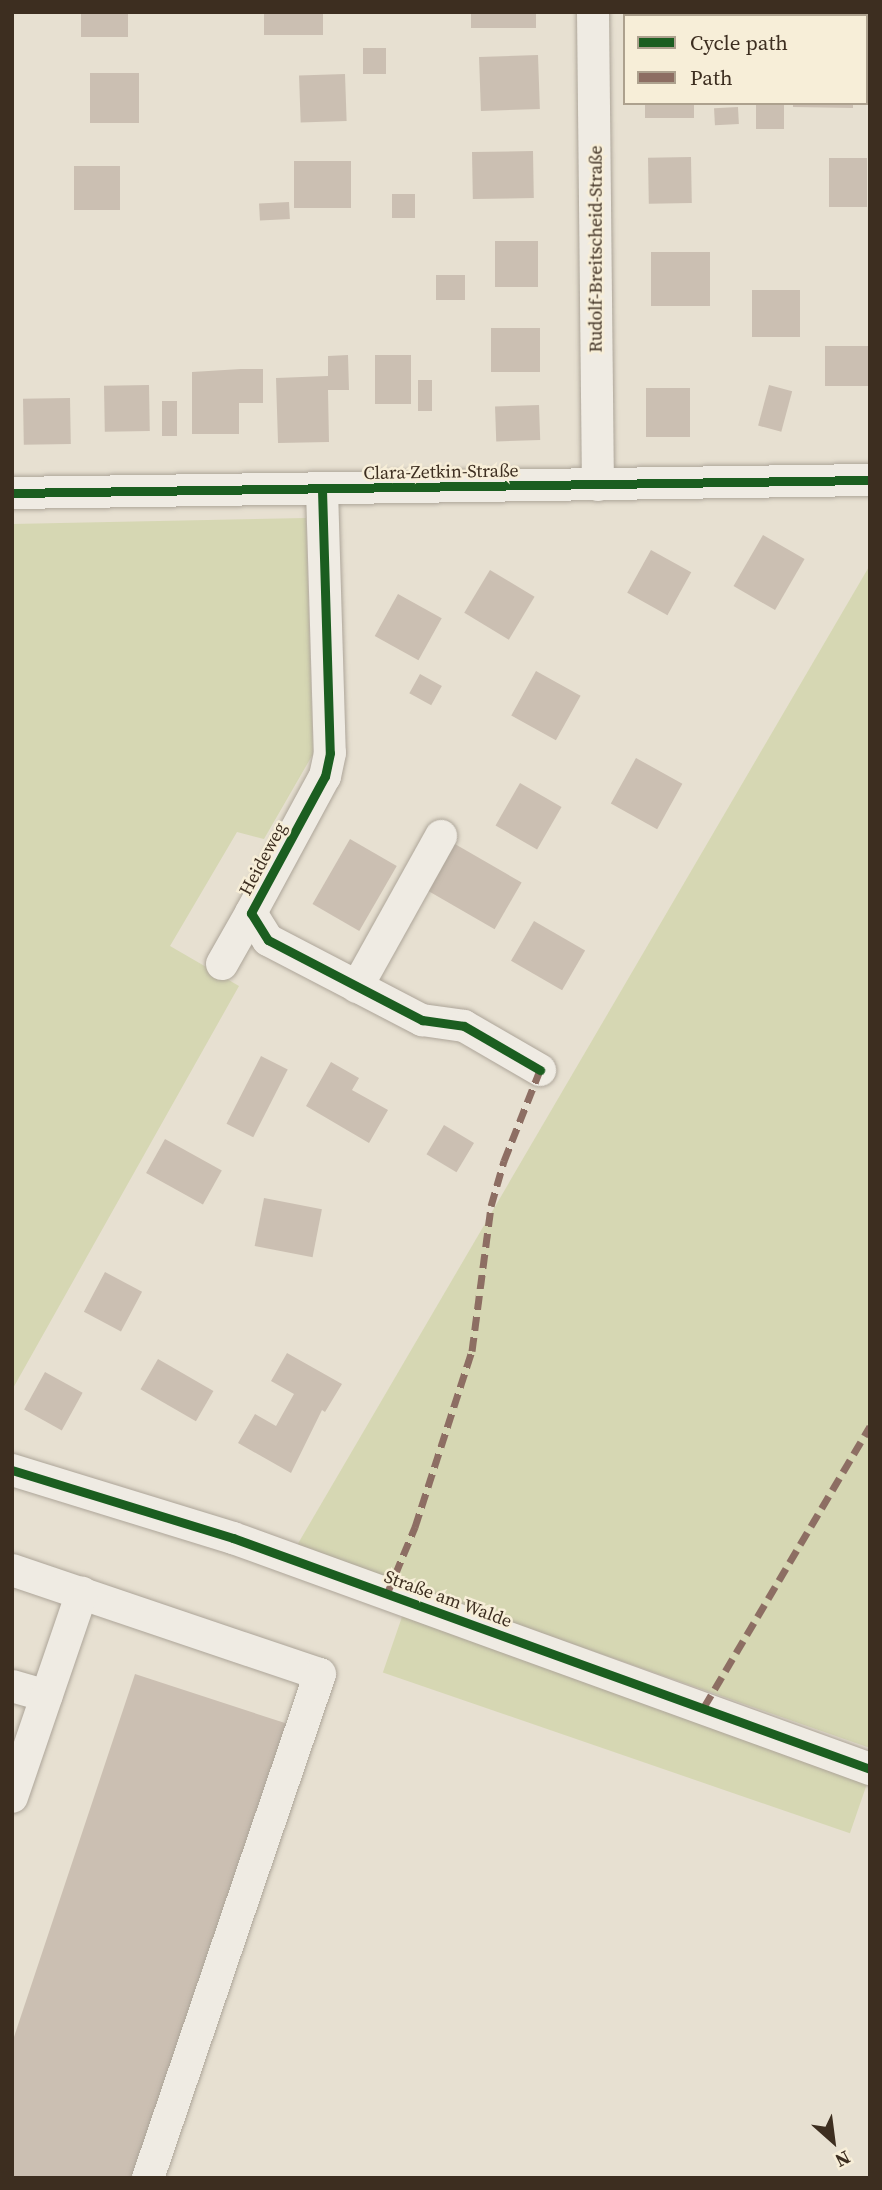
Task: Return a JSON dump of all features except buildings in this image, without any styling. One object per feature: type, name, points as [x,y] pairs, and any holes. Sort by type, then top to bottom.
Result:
[{"type":"street","name":"Rudolf-Breitscheid-Straße","points":[[593,12],[598,485]]},
{"type":"street","name":"Clara-Zetkin-Straße","points":[[12,493],[870,480]]},
{"type":"street","name":"Heideweg","points":[[322,490],[330,753],[326,776],[251,914],[268,940],[422,1020],[464,1026],[540,1070]]},
{"type":"street","points":[[357,987],[441,836]]},
{"type":"street","points":[[222,964],[251,914]]},
{"type":"street","name":"Straße am Walde","points":[[12,1470],[233,1538],[870,1769]]},
{"type":"street","points":[[12,1570],[320,1674],[148,2178]]},
{"type":"street","points":[[12,1797],[82,1593]]},
{"type":"street","points":[[12,1686],[47,1696]]},
{"type":"green space","points":[[306,518],[313,754],[264,839],[237,832],[170,946],[239,986],[12,1390],[12,524]]},
{"type":"green space","points":[[870,565],[870,1748],[296,1547]]},
{"type":"green space","points":[[404,1611],[870,1771],[850,1833],[383,1672]]},
{"type":"marked path","points":[[387,1594],[415,1527],[472,1351],[491,1206],[504,1161],[540,1070]]},
{"type":"marked path","points":[[704,1707],[870,1426]]},
{"type":"cycle path","points":[[12,493],[870,480]]},
{"type":"cycle path","points":[[322,490],[330,753],[325,776],[251,913],[268,940],[422,1020],[464,1026],[540,1070]]},
{"type":"cycle path","points":[[12,1470],[233,1538],[870,1769]]}]
